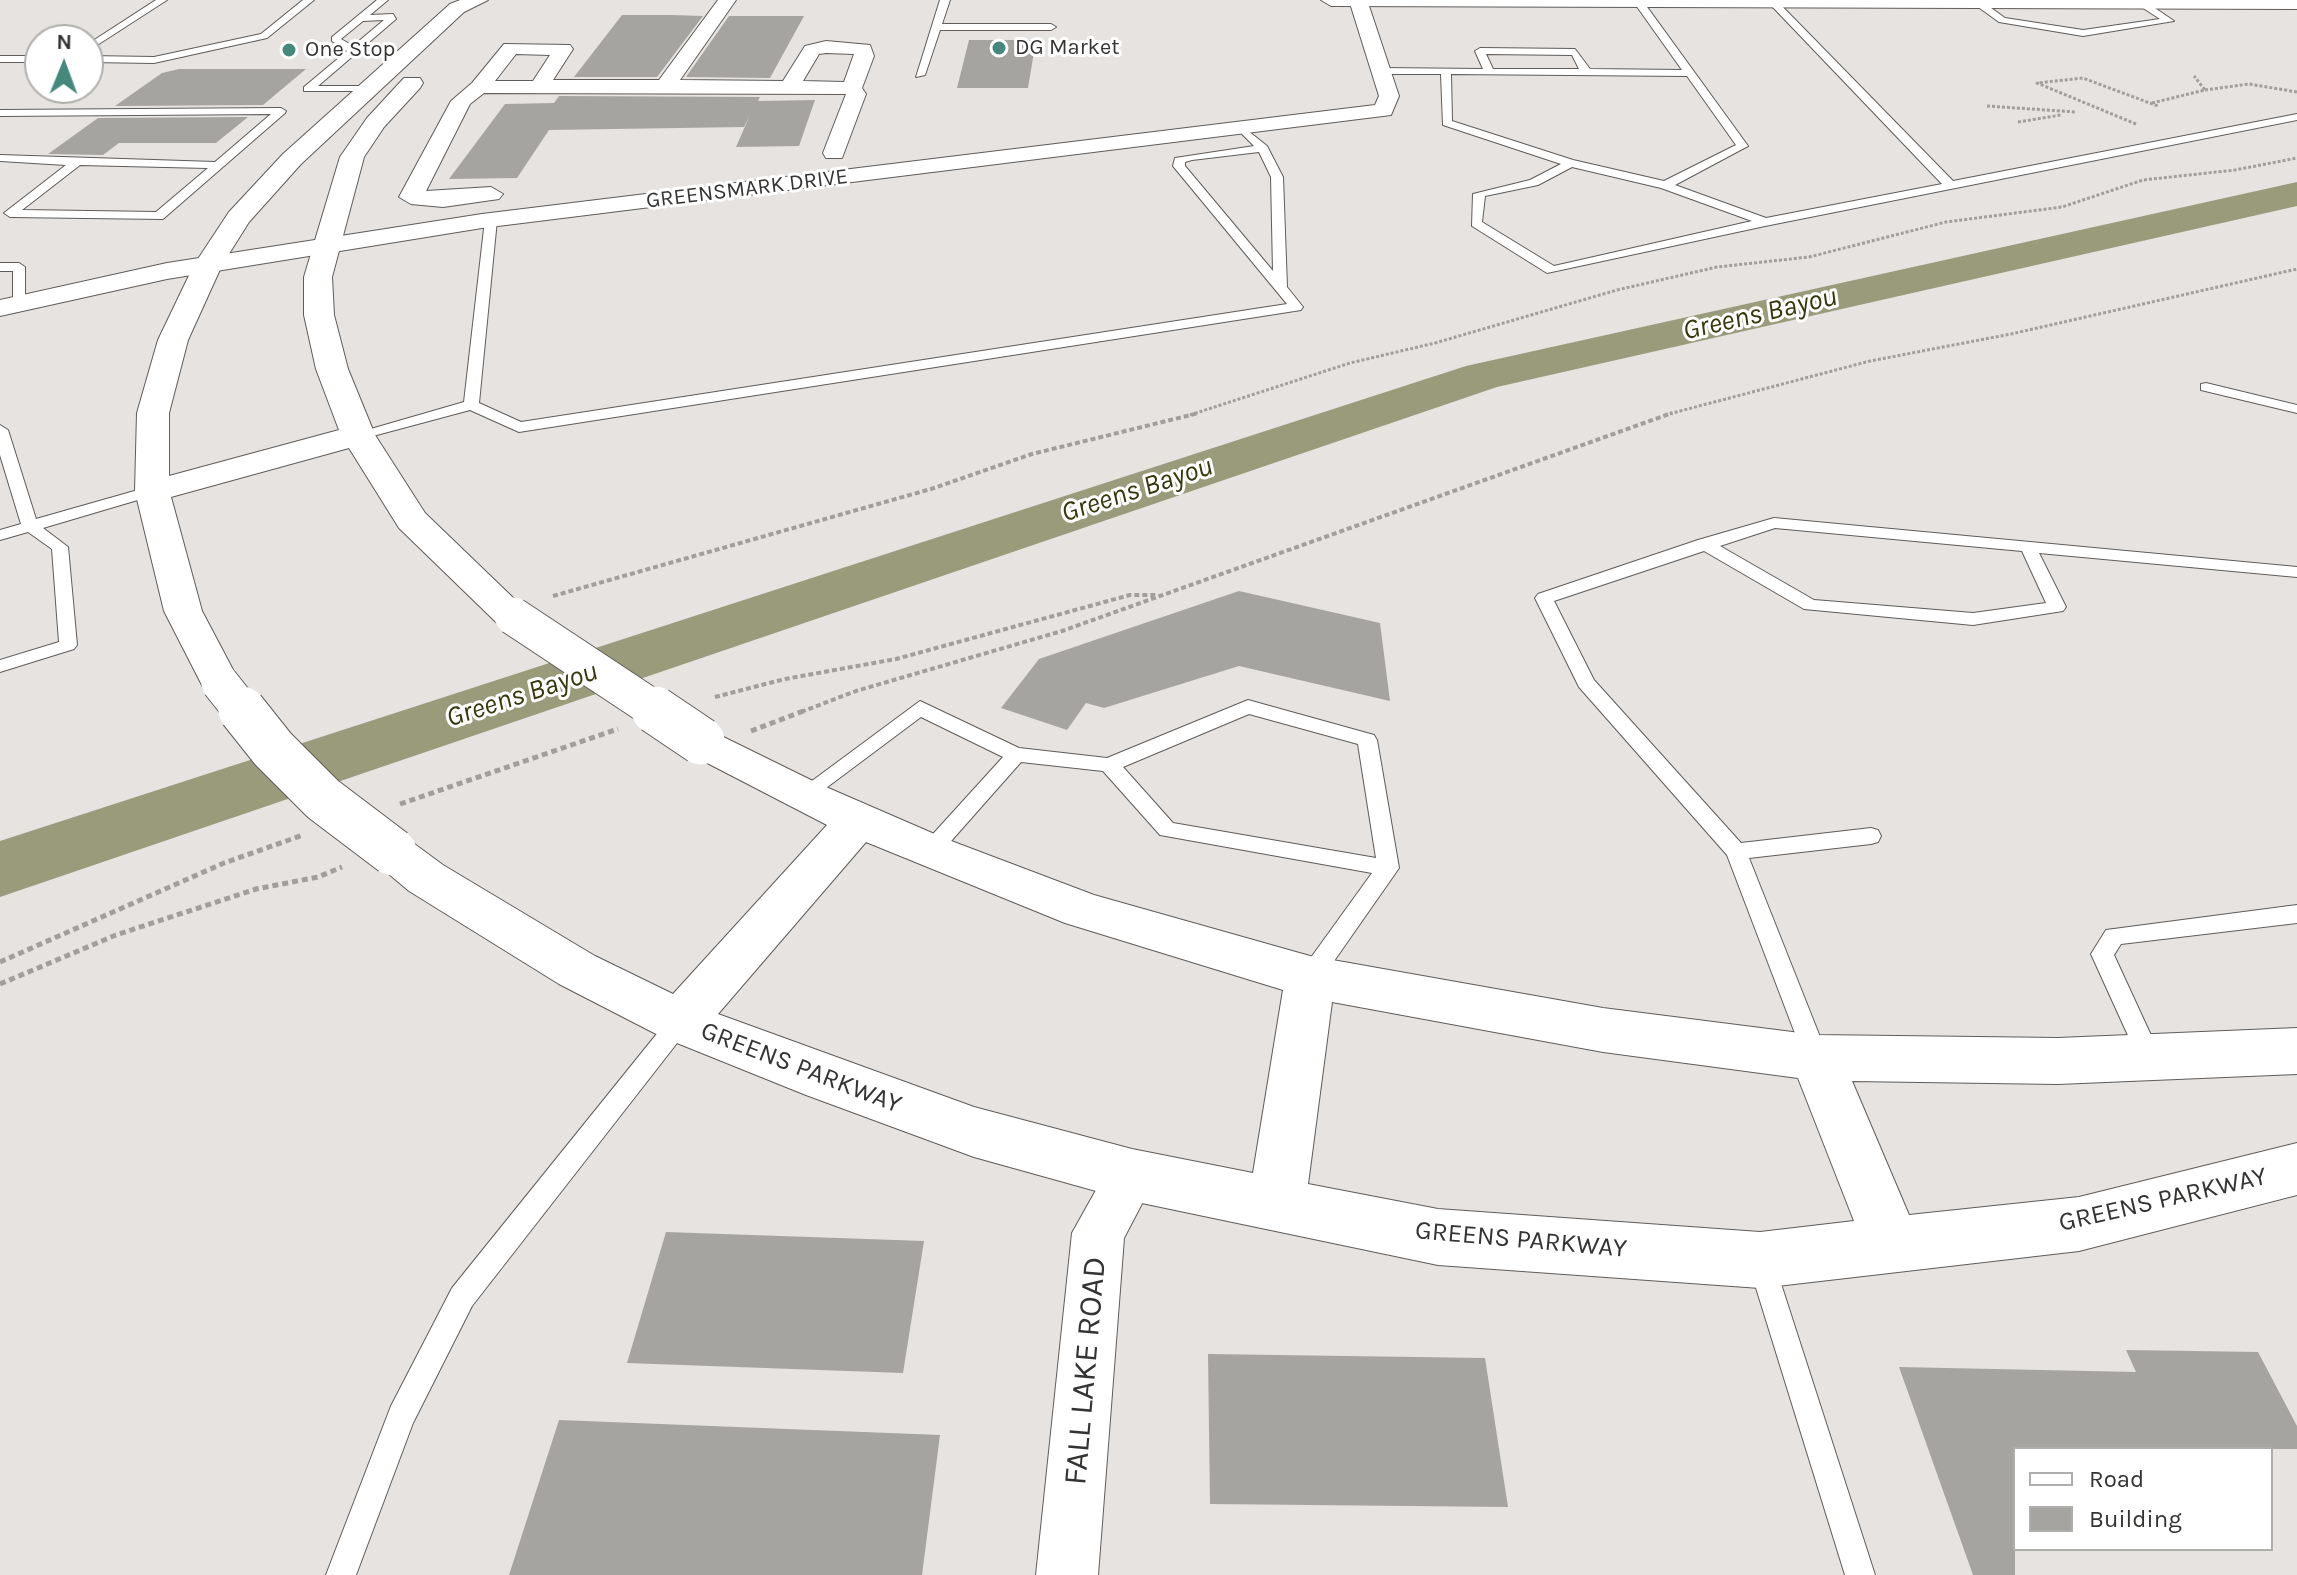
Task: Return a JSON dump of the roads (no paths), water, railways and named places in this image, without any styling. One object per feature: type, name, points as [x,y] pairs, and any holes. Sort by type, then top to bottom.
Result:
[{"type":"street","name":"GREENS PARKWAY","points":[[2297,1051],[2058,1061],[1816,1058],[1603,1030],[1310,977],[1082,910],[930,851],[803,795],[710,745],[505,610],[412,520],[358,435],[332,369],[319,315],[318,277],[352,157],[406,89],[487,7],[480,0],[457,8],[369,89],[238,218],[208,265],[173,340],[153,413],[152,491],[183,611],[220,683],[273,749],[323,799],[388,834],[426,878],[577,970],[680,1022],[825,1079],[974,1132],[1132,1175],[1438,1237],[1760,1260],[2079,1224],[2297,1169]]},
{"type":"street","points":[[665,86],[727,0]]},
{"type":"street","points":[[1331,0],[2297,3]]},
{"type":"street","name":"GREENSMARK DRIVE","points":[[10,306],[208,265],[491,220],[1383,110],[1389,96],[1358,0]]},
{"type":"street","points":[[789,88],[812,50],[826,47],[863,49],[864,56],[852,88]]},
{"type":"street","points":[[521,191],[443,200],[411,197],[461,101],[479,87],[511,48],[563,49],[539,87]]},
{"type":"street","points":[[479,87],[852,88]]},
{"type":"street","points":[[835,178],[826,154],[856,94],[852,88]]},
{"type":"street","points":[[369,89],[406,89]]},
{"type":"street","points":[[152,491],[358,435]]},
{"type":"street","points":[[680,1022],[860,818]]},
{"type":"street","points":[[1277,1202],[1310,977]]},
{"type":"street","points":[[1816,1058],[1892,1244]]},
{"type":"street","name":"FALL LAKE ROAD","points":[[1067,1575],[1098,1233],[1132,1175]]},
{"type":"lane","points":[[104,38],[162,0]]},
{"type":"lane","points":[[104,59],[154,60],[264,36],[309,0]]},
{"type":"lane","points":[[353,51],[335,39],[383,0]]},
{"type":"lane","points":[[920,75],[945,0]]},
{"type":"lane","points":[[1772,0],[1952,187]]},
{"type":"lane","points":[[1638,1],[1742,146],[1665,185]]},
{"type":"lane","points":[[1977,2],[2002,20],[2083,33],[2169,21],[2140,2]]},
{"type":"lane","points":[[362,18],[393,17],[308,89],[369,89]]},
{"type":"lane","points":[[936,27],[1051,27]]},
{"type":"lane","points":[[1489,71],[1480,51],[1575,52],[1586,72]]},
{"type":"lane","points":[[0,59],[24,59]]},
{"type":"lane","points":[[1380,71],[1692,73]]},
{"type":"lane","points":[[1446,72],[1447,123],[1570,163],[1665,185],[1765,222]]},
{"type":"lane","points":[[0,113],[281,111],[159,216],[10,213],[77,162]]},
{"type":"lane","points":[[1570,163],[1534,183],[1479,194],[1476,223],[1552,270],[1765,222],[2297,117]]},
{"type":"lane","points":[[1242,129],[1263,148],[1277,177],[1280,287]]},
{"type":"lane","points":[[358,435],[471,405],[519,427],[1296,307],[1179,166],[1179,160],[1192,157],[1263,148]]},
{"type":"lane","points":[[0,158],[219,165]]},
{"type":"lane","points":[[471,405],[491,220]]},
{"type":"lane","points":[[0,267],[19,267],[10,306]]},
{"type":"lane","points":[[2206,387],[2297,409]]},
{"type":"lane","points":[[0,430],[30,526],[60,547],[68,645],[0,666]]},
{"type":"lane","points":[[0,535],[152,491]]},
{"type":"lane","points":[[1816,1058],[1736,851],[1586,683],[1544,598],[1774,523],[2296,573]]},
{"type":"lane","points":[[1704,544],[1810,605],[1973,619],[2057,607],[2028,547]]},
{"type":"lane","points":[[803,795],[920,708],[1016,755],[1109,765],[1248,707],[1367,740],[1388,868],[1310,977]]},
{"type":"lane","points":[[930,851],[1016,755]]},
{"type":"lane","points":[[1109,765],[1167,830],[1388,868]]},
{"type":"lane","points":[[1736,851],[1871,836]]},
{"type":"lane","points":[[2149,1057],[2102,954],[2114,936],[2297,914]]},
{"type":"lane","points":[[341,1575],[401,1416],[462,1297],[680,1022]]},
{"type":"lane","points":[[1760,1260],[1860,1575]]},
{"type":"waterway","name":"Greens Bayou","points":[[0,869],[1483,376],[2297,194]]},
{"type":"place","name":"DG Market","points":[[999,48]]},
{"type":"place","name":"One Stop","points":[[289,50]]}]
